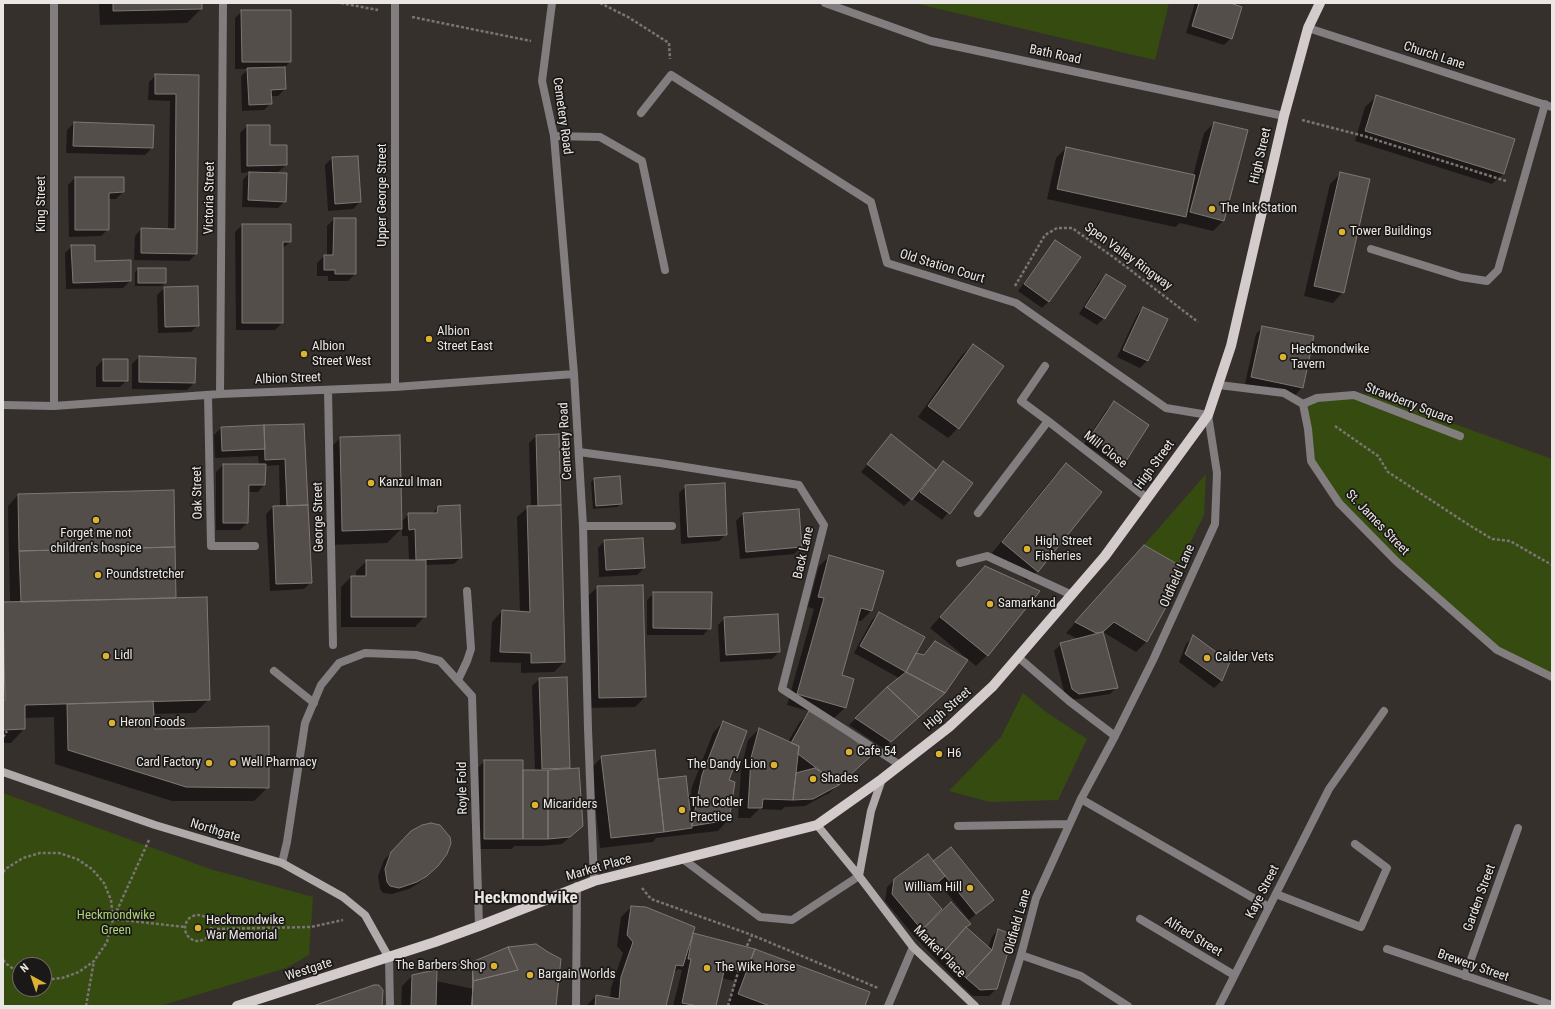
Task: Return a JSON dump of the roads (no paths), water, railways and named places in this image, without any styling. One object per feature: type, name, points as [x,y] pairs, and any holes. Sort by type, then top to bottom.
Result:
[{"type":"main road","name":"High Street","points":[[817,825],[882,779],[949,727],[993,686],[1105,556],[1208,415],[1231,346],[1284,116],[1308,28],[1320,3]]},
{"type":"main road","name":"Northgate","points":[[3,772],[155,825],[282,863],[344,897],[365,915],[389,958]]},
{"type":"main road","points":[[859,876],[871,811],[882,779]]},
{"type":"main road","name":"Market Place","points":[[389,958],[479,926],[577,886],[817,825],[859,876],[913,947],[975,1006]]},
{"type":"main road","name":"Westgate","points":[[237,1006],[389,958]]},
{"type":"street","name":"King Street","points":[[54,3],[54,406]]},
{"type":"street","name":"Victoria Street","points":[[220,394],[223,3]]},
{"type":"street","name":"Cemetery Road","points":[[552,3],[542,80],[554,136],[574,374],[583,526],[588,729],[594,881]]},
{"type":"street","name":"Bath Road","points":[[825,3],[931,41],[1284,116]]},
{"type":"street","name":"Upper George Street","points":[[395,8],[395,388]]},
{"type":"street","name":"Church Lane","points":[[1308,28],[1548,105]]},
{"type":"street","name":"Old Station Court","points":[[642,113],[671,75],[871,202],[887,263],[1016,303],[1166,408],[1208,415]]},
{"type":"street","points":[[1371,249],[1461,277],[1487,281],[1498,270],[1548,105]]},
{"type":"street","points":[[554,136],[600,137],[642,161],[666,270]]},
{"type":"street","name":"Mill Close","points":[[1045,366],[1021,401],[1147,498]]},
{"type":"street","name":"Albion Street","points":[[3,405],[54,406],[220,394],[395,388],[574,374]]},
{"type":"street","points":[[1219,385],[1284,393],[1303,404]]},
{"type":"street","name":"George Street","points":[[328,390],[333,645]]},
{"type":"street","name":"Oak Street","points":[[208,395],[211,546],[255,546]]},
{"type":"street","name":"Strawberry Square","points":[[1303,404],[1317,398],[1354,395],[1460,436]]},
{"type":"street","name":"St. James Street","points":[[1303,404],[1308,428],[1311,461],[1339,504],[1396,562],[1497,650],[1552,677]]},
{"type":"street","name":"Oldfield Lane","points":[[1005,1006],[1021,955],[1036,898],[1081,799],[1115,736],[1153,660],[1215,524],[1217,473],[1208,415]]},
{"type":"street","points":[[978,512],[1048,421]]},
{"type":"street","name":"Back Lane","points":[[578,452],[660,463],[799,485],[824,525],[782,689],[900,765]]},
{"type":"street","points":[[583,526],[672,526]]},
{"type":"street","points":[[960,563],[988,556],[1072,595]]},
{"type":"street","points":[[458,680],[471,649],[467,591]]},
{"type":"street","name":"Royle Fold","points":[[314,703],[321,685],[339,663],[365,653],[416,655],[440,661],[472,696],[479,926]]},
{"type":"street","points":[[1018,658],[1069,701],[1115,736]]},
{"type":"street","points":[[274,671],[314,703],[305,723],[287,842],[282,863]]},
{"type":"street","name":"Kaye Street","points":[[1218,1006],[1329,789],[1384,711]]},
{"type":"street","points":[[1081,799],[1269,907]]},
{"type":"street","points":[[958,826],[1069,824]]},
{"type":"street","name":"Garden Street","points":[[1465,976],[1518,828]]},
{"type":"street","points":[[1276,894],[1361,927],[1387,868],[1355,844]]},
{"type":"street","points":[[683,859],[760,917],[792,920],[859,876]]},
{"type":"street","points":[[576,1006],[577,886]]},
{"type":"street","name":"Alfred Street","points":[[1140,919],[1234,975]]},
{"type":"street","points":[[888,1006],[913,947]]},
{"type":"street","name":"Brewery Street","points":[[1387,949],[1552,1005]]},
{"type":"street","points":[[1021,955],[1081,976],[1128,1006]]},
{"type":"street","points":[[389,958],[390,1006]]},
{"type":"place","name":"The Ink Station","points":[[1212,209]]},
{"type":"place","name":"Tower Buildings","points":[[1342,232]]},
{"type":"place","name":"Albion Street East","points":[[429,339]]},
{"type":"place","name":"Albion Street West","points":[[304,354]]},
{"type":"place","name":"Heckmondwike Tavern","points":[[1283,357]]},
{"type":"place","name":"Kanzul Iman","points":[[371,483]]},
{"type":"place","name":"Forget me not children's hospice","points":[[96,520]]},
{"type":"place","name":"High Street Fisheries","points":[[1027,549]]},
{"type":"place","name":"Poundstretcher","points":[[98,575]]},
{"type":"place","name":"Samarkand","points":[[990,604]]},
{"type":"place","name":"Lidl","points":[[106,656]]},
{"type":"place","name":"Calder Vets","points":[[1207,658]]},
{"type":"place","name":"Heron Foods","points":[[112,723]]},
{"type":"place","name":"Cafe 54","points":[[849,752]]},
{"type":"place","name":"H6","points":[[939,754]]},
{"type":"place","name":"Card Factory","points":[[209,763]]},
{"type":"place","name":"Well Pharmacy","points":[[233,763]]},
{"type":"place","name":"The Dandy Lion","points":[[774,765]]},
{"type":"place","name":"Shades","points":[[813,779]]},
{"type":"place","name":"Micariders","points":[[535,805]]},
{"type":"place","name":"The Cotler Practice","points":[[682,810]]},
{"type":"place","name":"William Hill","points":[[970,888]]},
{"type":"place","name":"Heckmondwike War Memorial","points":[[198,928]]},
{"type":"place","name":"The Barbers Shop","points":[[494,966]]},
{"type":"place","name":"The Wike Horse","points":[[707,968]]},
{"type":"place","name":"Bargain Worlds","points":[[530,975]]},
{"type":"district","name":"Heckmondwike","points":[[526,899]]},
{"type":"park label","name":"Heckmondwike Green","points":[[116,924]]}]
